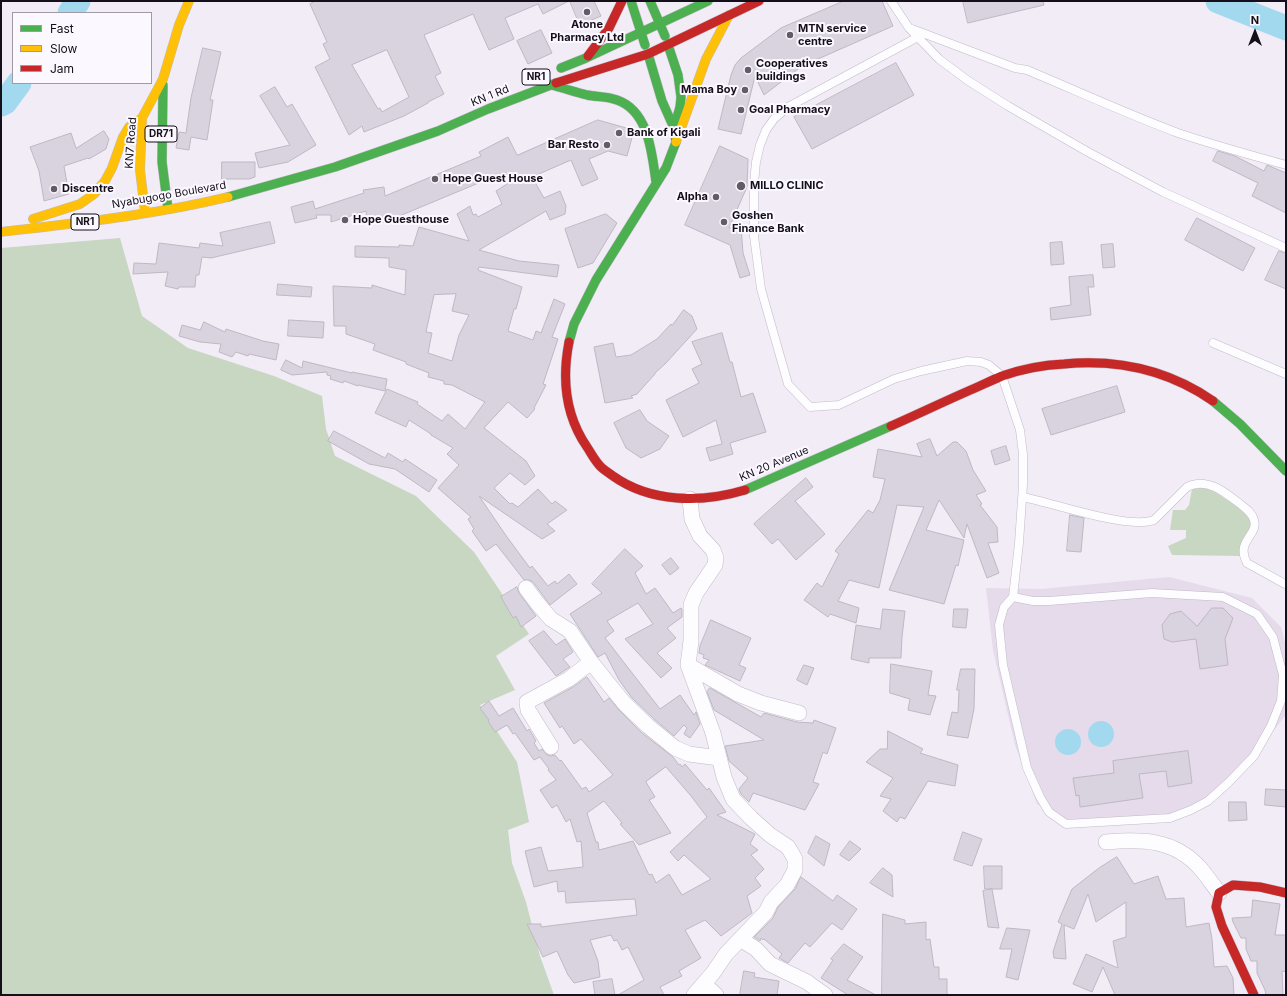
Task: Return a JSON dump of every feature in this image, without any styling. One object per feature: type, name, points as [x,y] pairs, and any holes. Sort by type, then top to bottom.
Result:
[{"type":"main road","name":"KN7 Road","points":[[153,205],[140,170],[142,118],[163,79],[179,25],[189,1]]},
{"type":"main road","points":[[586,58],[609,28],[622,1]]},
{"type":"main road","name":"KN 20 Avenue","points":[[631,1],[660,96],[666,113],[674,128],[676,142],[669,162],[596,280],[574,324],[566,359],[566,392],[568,409],[579,435],[601,466],[623,483],[660,496],[690,499],[725,496],[749,489],[1002,376],[1038,366],[1095,362],[1116,363],[1159,374],[1189,386],[1228,413],[1267,450],[1286,471]]},
{"type":"main road","name":"KN 20 Avenue","points":[[650,1],[668,45],[680,84],[680,107],[674,128]]},
{"type":"main road","name":"NR1","points":[[551,72],[586,58],[660,24],[705,1]]},
{"type":"main road","name":"KN 1 Rd","points":[[248,189],[335,167],[438,131],[551,85],[648,54],[759,1]]},
{"type":"main road","points":[[676,142],[706,59],[729,15]]},
{"type":"main road","name":"KN7 Road","points":[[153,205],[162,162],[161,120],[163,79]]},
{"type":"main road","points":[[551,85],[593,96],[619,100],[629,107],[646,132],[651,149],[656,182]]},
{"type":"main road","points":[[31,219],[80,204],[94,194],[105,181],[112,168],[123,137],[129,127],[142,118]]},
{"type":"main road","name":"NR1","points":[[153,205],[248,189],[354,150]]},
{"type":"main road","name":"Nyabugogo Boulevard","points":[[1,232],[77,223],[153,205]]},
{"type":"main road","name":"NR1","points":[[1,225],[82,212]]},
{"type":"main road","points":[[1254,995],[1222,926],[1216,907],[1219,893],[1233,885],[1260,887],[1286,893]]},
{"type":"street","points":[[690,499],[692,519],[700,536],[713,550],[716,558],[715,565],[696,593],[691,605],[691,641],[688,665],[713,733],[724,777],[733,799],[765,831],[788,847],[795,859],[796,870],[787,885],[771,902],[766,912],[726,954],[699,990],[716,995]]},
{"type":"street","points":[[526,588],[551,619],[570,631],[591,662],[625,704],[648,726],[675,748],[689,754],[719,758]]},
{"type":"street","points":[[551,747],[528,710],[527,702],[568,679],[591,662]]},
{"type":"street","points":[[688,665],[738,694],[761,703],[800,713]]},
{"type":"street","points":[[1106,842],[1131,840],[1150,842],[1175,848],[1200,868],[1219,893]]},
{"type":"street","points":[[740,939],[756,949],[770,964],[807,982],[825,995]]},
{"type":"lane","points":[[891,1],[909,28],[939,59],[967,80],[1008,106],[1088,152],[1163,192],[1286,248]]},
{"type":"lane","points":[[909,28],[1015,68],[1027,70],[1134,116],[1177,132],[1223,148],[1286,165]]},
{"type":"lane","points":[[918,37],[788,107],[774,119],[766,130],[758,156],[754,183],[754,236],[761,289],[788,384],[810,407],[839,405],[894,379],[921,371],[967,361],[981,362],[989,365],[1002,376],[1020,430],[1023,454],[1023,497],[1013,597],[1004,607],[999,625],[1003,665],[1027,768],[1040,797],[1049,812],[1066,824],[1170,818],[1191,810],[1208,801],[1254,756],[1271,726],[1281,702],[1283,675],[1273,637],[1257,614],[1223,597],[1152,594],[1049,601],[1034,601],[1013,597]]},
{"type":"lane","points":[[1213,343],[1286,374]]},
{"type":"lane","points":[[1023,497],[1116,520],[1140,523],[1154,520],[1187,487],[1193,484],[1201,483],[1211,486],[1224,492],[1250,512],[1254,519],[1254,528],[1244,546],[1244,558],[1247,563],[1285,584]]},
{"type":"shaded area","points":[[1169,577],[1252,598],[1281,627],[1286,646],[1285,716],[1224,793],[1199,807],[1141,821],[1060,819],[1037,804],[1015,745],[993,650],[986,588],[1041,589]]},
{"type":"green space","points":[[120,238],[142,316],[188,348],[274,376],[322,396],[326,429],[335,456],[416,496],[474,552],[529,634],[496,656],[515,690],[480,705],[517,762],[529,822],[508,830],[512,863],[526,902],[540,956],[554,995],[1,995],[1,248]]},
{"type":"green space","points":[[1208,487],[1247,513],[1252,521],[1241,556],[1172,555],[1168,546],[1186,538],[1186,530],[1170,530],[1173,510],[1185,510],[1189,505],[1192,489]]},
{"type":"water","points":[[1101,721],[1110,725],[1114,734],[1110,743],[1101,747],[1092,743],[1088,734],[1092,725]]},
{"type":"water","points":[[1068,729],[1077,733],[1081,742],[1077,751],[1068,755],[1059,751],[1055,742],[1059,733]]},
{"type":"building","points":[[316,1],[569,1],[543,14],[538,4],[505,18],[514,39],[489,50],[473,14],[424,35],[441,73],[435,76],[444,94],[404,116],[364,132],[362,126],[349,135],[315,67],[330,59],[323,44],[327,42],[310,4]],"holes":[[[387,50],[409,97],[382,112],[380,108],[378,109],[352,65]]]},
{"type":"building","points":[[570,1],[594,1],[601,16],[580,25]]},
{"type":"building","name":"Cooperatives buildings","points":[[844,1],[882,1],[893,26],[802,66],[764,95],[755,76],[741,134],[718,129],[731,75],[735,65],[741,58],[781,28]]},
{"type":"building","points":[[963,1],[1043,1],[1044,5],[968,23]]},
{"type":"building","points":[[541,30],[552,53],[528,64],[517,41]]},
{"type":"building","points":[[203,48],[221,52],[210,100],[213,100],[207,140],[191,137],[189,150],[176,148],[179,132],[186,133],[191,98]]},
{"type":"building","points":[[896,63],[914,95],[812,149],[794,117]]},
{"type":"building","points":[[275,87],[287,107],[292,104],[316,145],[288,162],[259,168],[255,153],[290,145],[260,96]]},
{"type":"building","points":[[598,120],[630,129],[633,134],[627,156],[608,151],[589,159],[598,179],[582,186],[571,160],[532,177],[544,198],[560,191],[566,206],[565,214],[550,220],[546,211],[479,250],[519,261],[559,265],[557,277],[479,267],[478,270],[522,287],[508,331],[533,340],[536,331],[541,333],[554,299],[565,304],[552,337],[558,339],[543,384],[546,385],[534,408],[535,409],[527,418],[508,402],[484,428],[526,461],[535,476],[525,485],[510,473],[494,488],[510,504],[512,503],[518,507],[538,489],[552,504],[555,501],[567,510],[547,524],[555,531],[542,539],[479,496],[530,568],[532,566],[548,586],[555,581],[557,584],[569,574],[577,584],[550,605],[533,582],[524,580],[496,544],[486,551],[472,531],[474,529],[468,519],[471,517],[438,488],[459,465],[447,454],[453,448],[409,420],[406,427],[375,413],[387,389],[418,402],[417,404],[442,421],[448,414],[465,429],[485,402],[452,385],[444,384],[444,381],[428,377],[429,373],[406,364],[406,362],[373,350],[375,344],[346,334],[346,326],[334,326],[333,286],[372,288],[372,285],[405,295],[406,270],[389,267],[389,258],[355,257],[355,246],[413,246],[419,227],[469,241],[457,214],[470,206],[473,215],[476,214],[478,217],[502,204],[496,191],[510,182],[505,172],[385,222],[367,224],[366,211],[331,222],[331,215],[316,215],[317,218],[295,223],[291,207],[313,201],[315,209],[364,193],[363,190],[384,187],[385,196],[481,156],[479,152],[508,137],[517,155]],"holes":[[[456,294],[452,311],[469,315],[459,335],[452,361],[428,353],[432,333],[426,332],[434,295]]]},
{"type":"building","points":[[104,131],[109,139],[106,149],[89,159],[88,158],[64,166],[69,194],[44,201],[39,171],[30,147],[71,133],[76,148]]},
{"type":"building","points":[[720,146],[748,159],[747,187],[729,228],[741,227],[743,253],[750,275],[740,278],[730,245],[685,225]]},
{"type":"building","points":[[1218,151],[1235,156],[1264,171],[1267,165],[1286,173],[1286,213],[1252,196],[1258,183],[1213,161]]},
{"type":"building","points":[[222,162],[255,162],[255,177],[249,179],[222,179]]},
{"type":"building","points":[[606,214],[617,223],[593,263],[578,268],[565,229]]},
{"type":"building","points":[[1197,218],[1255,248],[1243,271],[1185,240]]},
{"type":"building","points":[[270,222],[275,243],[211,258],[202,257],[199,275],[196,275],[195,287],[179,287],[178,289],[165,286],[168,272],[133,274],[134,263],[156,264],[159,243],[199,248],[200,243],[223,246],[220,233]]},
{"type":"building","points":[[1062,242],[1064,264],[1051,265],[1050,243]]},
{"type":"building","points":[[1113,244],[1115,267],[1103,268],[1101,245]]},
{"type":"building","points":[[1279,251],[1286,253],[1286,289],[1265,280]]},
{"type":"building","points":[[1093,275],[1094,287],[1088,287],[1091,315],[1051,320],[1050,308],[1071,305],[1069,277]]},
{"type":"building","points":[[278,284],[312,287],[311,297],[277,295]]},
{"type":"building","points":[[684,310],[692,316],[697,329],[637,394],[631,396],[633,398],[605,403],[594,347],[613,343],[616,357],[631,355],[657,339],[671,324],[672,325]]},
{"type":"building","points":[[289,320],[324,322],[323,338],[288,336]]},
{"type":"building","points":[[204,322],[225,332],[226,329],[263,341],[279,344],[276,360],[249,354],[248,356],[236,352],[232,357],[219,352],[221,344],[200,342],[179,336],[182,325],[200,330]]},
{"type":"building","points":[[722,333],[730,362],[732,362],[741,397],[753,393],[766,432],[730,443],[733,454],[710,461],[706,448],[722,444],[716,420],[683,437],[666,400],[699,383],[692,369],[702,364],[692,342]]},
{"type":"building","points":[[286,360],[302,368],[303,361],[352,373],[387,379],[385,391],[330,379],[331,376],[327,375],[327,372],[292,375],[281,370]]},
{"type":"building","points":[[1117,386],[1125,412],[1051,435],[1042,409]]},
{"type":"building","points":[[640,410],[647,421],[669,436],[660,449],[641,458],[626,448],[614,423]]},
{"type":"building","points":[[334,431],[385,458],[388,453],[403,462],[405,459],[437,480],[429,492],[395,469],[369,464],[328,441]]},
{"type":"building","points":[[930,439],[937,456],[953,442],[957,442],[966,451],[973,470],[986,491],[976,495],[982,504],[980,505],[997,527],[998,542],[988,543],[999,573],[987,578],[967,524],[964,538],[939,500],[926,530],[964,540],[958,566],[956,565],[944,604],[889,590],[924,507],[897,505],[879,588],[849,580],[838,601],[859,608],[856,623],[830,614],[828,617],[804,600],[817,583],[822,587],[839,554],[835,551],[868,510],[873,513],[880,500],[885,479],[873,477],[878,449],[922,457],[917,444]]},
{"type":"building","points":[[1006,446],[1010,460],[995,465],[991,451]]},
{"type":"building","points":[[806,478],[813,487],[795,501],[825,534],[796,560],[778,539],[772,544],[754,524]]},
{"type":"building","points":[[1070,515],[1084,518],[1081,552],[1067,551]]},
{"type":"building","points":[[625,549],[643,566],[635,573],[646,594],[655,588],[673,613],[681,608],[682,609],[682,617],[667,628],[676,638],[657,653],[672,668],[661,678],[625,639],[653,624],[638,603],[607,621],[614,631],[605,638],[660,709],[680,695],[694,715],[696,712],[700,724],[690,738],[684,734],[687,728],[684,725],[674,736],[632,698],[619,680],[605,653],[598,657],[570,614],[602,593],[592,584]]},
{"type":"building","points":[[671,558],[679,568],[670,575],[662,565]]},
{"type":"building","points":[[517,587],[519,593],[536,616],[521,627],[516,616],[513,618],[501,597]]},
{"type":"building","points":[[1212,608],[1223,608],[1233,618],[1225,639],[1228,665],[1200,669],[1196,639],[1172,642],[1164,639],[1162,625],[1170,614],[1181,611],[1197,626]]},
{"type":"building","points":[[883,609],[905,611],[901,658],[869,658],[869,663],[851,659],[856,625],[880,629]]},
{"type":"building","points":[[954,609],[968,609],[966,628],[953,627]]},
{"type":"building","points":[[711,620],[751,638],[739,665],[746,668],[740,681],[705,665],[709,660],[703,658],[704,655],[699,653],[700,646]]},
{"type":"building","points":[[544,631],[556,645],[565,639],[573,652],[563,659],[570,667],[556,676],[529,641]]},
{"type":"building","points":[[891,664],[932,671],[928,695],[936,696],[930,715],[908,710],[910,699],[890,693]]},
{"type":"building","points":[[804,665],[814,668],[807,685],[797,680]]},
{"type":"building","points":[[961,669],[975,669],[974,709],[968,738],[947,735],[952,712],[958,713],[959,690],[957,690]]},
{"type":"building","points":[[587,677],[604,702],[609,698],[642,733],[673,757],[679,765],[680,764],[682,767],[685,764],[707,790],[709,788],[726,812],[717,815],[755,834],[750,844],[758,850],[751,855],[764,869],[755,878],[761,886],[747,896],[752,913],[721,936],[705,920],[685,930],[701,958],[679,971],[682,976],[660,987],[664,995],[618,995],[644,980],[628,947],[622,950],[617,940],[614,941],[611,935],[590,940],[598,961],[600,977],[574,983],[568,975],[557,951],[543,957],[527,924],[541,924],[541,927],[637,915],[635,899],[566,903],[565,891],[558,892],[557,881],[534,887],[525,851],[541,847],[548,871],[583,867],[581,841],[577,842],[570,819],[566,822],[557,805],[552,808],[540,790],[556,780],[540,757],[534,760],[515,733],[513,734],[507,725],[495,732],[488,721],[489,720],[480,708],[489,701],[499,716],[513,708],[527,731],[529,729],[536,741],[534,743],[539,751],[542,749],[547,755],[555,755],[560,761],[561,760],[582,789],[586,787],[589,792],[613,775],[581,739],[574,744],[562,726],[560,728],[544,703],[573,687]],"holes":[[[666,767],[707,817],[670,852],[678,861],[684,855],[711,879],[682,895],[669,874],[656,883],[652,874],[649,875],[633,841],[599,850],[598,842],[596,842],[587,813],[604,801],[622,823],[620,824],[639,845],[671,833],[649,800],[655,797],[646,782]]]},
{"type":"building","points":[[710,688],[761,717],[764,713],[797,722],[813,723],[814,720],[836,728],[827,754],[823,752],[813,782],[819,784],[805,810],[753,793],[749,802],[741,794],[739,789],[748,778],[729,761],[725,746],[764,740],[714,710],[707,692]]},
{"type":"building","points":[[888,731],[923,749],[920,753],[958,765],[955,786],[928,781],[905,819],[900,817],[897,822],[883,811],[891,799],[880,796],[893,778],[866,762],[880,749],[887,749]]},
{"type":"building","points":[[1188,751],[1192,783],[1168,787],[1166,771],[1139,774],[1143,798],[1080,807],[1079,795],[1076,796],[1073,778],[1114,773],[1113,761]]},
{"type":"building","points":[[1266,789],[1286,790],[1286,807],[1265,805]]},
{"type":"building","points":[[1229,802],[1246,802],[1247,820],[1229,821]]},
{"type":"building","points":[[963,832],[982,839],[972,866],[954,860]]},
{"type":"building","points":[[816,836],[830,844],[824,866],[808,853]]},
{"type":"building","points":[[850,841],[861,849],[849,861],[840,855]]},
{"type":"building","points":[[1117,857],[1134,884],[1158,876],[1166,899],[1184,898],[1186,927],[1209,923],[1214,967],[1227,966],[1233,978],[1234,995],[1115,995],[1103,967],[1092,992],[1073,984],[1086,954],[1118,968],[1113,941],[1126,937],[1126,902],[1096,922],[1088,894],[1074,929],[1064,925],[1066,959],[1054,958],[1053,952],[1062,924],[1058,922],[1072,889],[1099,868]]},
{"type":"building","points":[[984,866],[1002,866],[1002,889],[985,889]]},
{"type":"building","points":[[883,868],[892,875],[893,897],[870,883]]},
{"type":"building","points":[[801,877],[833,901],[837,895],[857,909],[842,930],[832,923],[810,947],[805,943],[788,963],[779,958],[782,954],[764,939],[763,940],[761,938],[760,941],[754,937],[773,918],[778,907],[795,889]]},
{"type":"building","points":[[992,889],[999,928],[988,927],[983,891]]},
{"type":"building","points":[[1253,900],[1280,904],[1275,935],[1286,935],[1286,972],[1282,971],[1283,995],[1266,995],[1257,973],[1257,961],[1251,961],[1246,949],[1246,938],[1241,938],[1233,922],[1232,918],[1251,917]]},
{"type":"building","points":[[883,914],[905,920],[905,924],[926,922],[926,940],[930,939],[934,967],[939,967],[939,979],[947,979],[947,995],[882,995]]},
{"type":"building","points":[[1007,928],[1030,930],[1018,980],[1006,977],[1012,949],[1000,949]]},
{"type":"building","points":[[844,944],[863,957],[847,980],[876,995],[848,995],[821,978],[833,960],[831,959]]},
{"type":"building","points":[[744,971],[755,973],[754,977],[779,981],[777,995],[740,995]]},
{"type":"building","points":[[612,979],[615,995],[595,995],[593,982]]},
{"type":"waterway","points":[[71,12],[78,1]]},
{"type":"waterway","points":[[1218,1],[1286,28]]},
{"type":"waterway","points":[[1,104],[5,102],[18,84]]},
{"type":"traffic: fast","points":[[631,1],[645,45]]},
{"type":"traffic: fast","points":[[650,1],[665,36]]},
{"type":"traffic: fast","points":[[561,68],[586,58],[708,1]]},
{"type":"traffic: fast","points":[[569,342],[574,324],[596,280],[666,168],[676,142],[674,128],[680,107],[681,97],[678,75],[668,45]]},
{"type":"traffic: fast","points":[[648,54],[662,101],[674,128]]},
{"type":"traffic: fast","points":[[228,197],[335,167],[438,131],[488,109],[556,83]]},
{"type":"traffic: fast","points":[[163,85],[162,162],[168,209]]},
{"type":"traffic: fast","points":[[551,85],[587,95],[606,97],[617,100],[628,106],[642,123],[647,135],[653,159],[656,182]]},
{"type":"traffic: fast","points":[[1213,401],[1240,424],[1286,471]]},
{"type":"traffic: fast","points":[[745,490],[891,426]]},
{"type":"traffic: slow","points":[[145,212],[140,170],[142,118],[163,79],[179,25],[189,1]]},
{"type":"traffic: slow","points":[[676,142],[706,59],[729,15]]},
{"type":"traffic: slow","points":[[33,219],[80,204],[94,194],[105,181],[112,168],[123,137],[129,127],[142,118]]},
{"type":"traffic: slow","points":[[1,232],[144,214],[228,197]]},
{"type":"traffic: jam","points":[[588,56],[609,28],[622,1]]},
{"type":"traffic: jam","points":[[556,83],[648,54],[759,1]]},
{"type":"traffic: jam","points":[[569,342],[566,383],[570,409],[580,435],[595,460],[602,468],[628,485],[660,496],[677,498],[712,497],[745,490]]},
{"type":"traffic: jam","points":[[891,426],[1002,376],[1017,371],[1056,365],[1104,363],[1142,369],[1178,381],[1213,401]]},
{"type":"traffic: jam","points":[[1254,995],[1222,926],[1216,907],[1219,893],[1233,885],[1260,887],[1286,893]]},
{"type":"place","name":"Atone Pharmacy Ltd","points":[[587,12]]},
{"type":"place","name":"MTN service centre","points":[[790,35]]},
{"type":"place","name":"Cooperatives buildings","points":[[748,70]]},
{"type":"place","name":"Mama Boy","points":[[745,90]]},
{"type":"place","name":"Goal Pharmacy","points":[[741,110]]},
{"type":"place","name":"Bank of Kigali","points":[[619,133]]},
{"type":"place","name":"Bar Resto","points":[[607,145]]},
{"type":"place","name":"Hope Guest House","points":[[435,179]]},
{"type":"place","name":"MILLO CLINIC","points":[[741,186]]},
{"type":"place","name":"Discentre","points":[[54,189]]},
{"type":"place","name":"Alpha","points":[[716,197]]},
{"type":"place","name":"Hope Guesthouse","points":[[345,220]]},
{"type":"place","name":"Goshen Finance Bank","points":[[724,222]]}]
